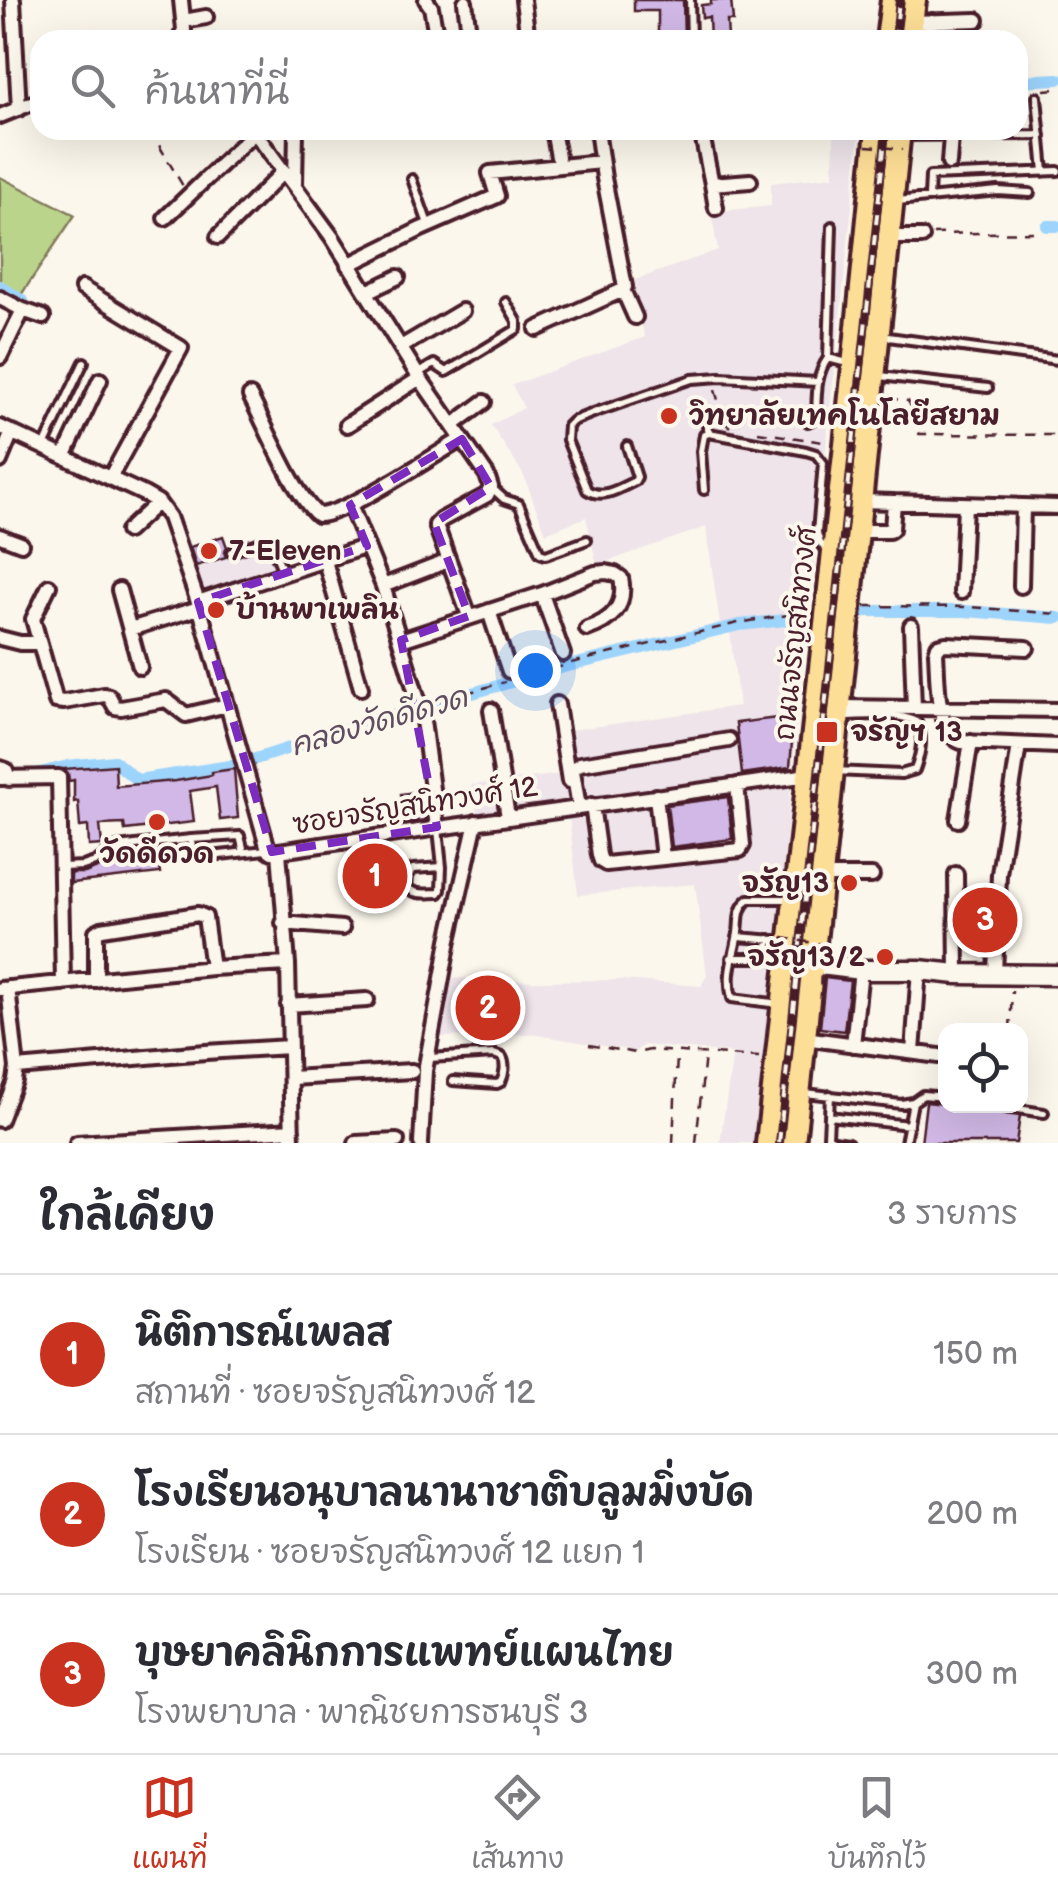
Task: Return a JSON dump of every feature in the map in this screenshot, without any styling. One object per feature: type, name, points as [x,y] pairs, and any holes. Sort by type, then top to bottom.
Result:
[{"type":"main road","points":[[889,30],[892,0]]},
{"type":"main road","points":[[914,0],[918,28]]},
{"type":"main road","name":"ถนนจรัญสนิทวงศ์","points":[[768,1143],[782,1004],[780,939],[794,898],[821,614],[845,446],[872,140]]},
{"type":"main road","name":"ถนนจรัญสนิทวงศ์","points":[[794,1143],[901,140]]},
{"type":"main road","points":[[864,255],[888,247]]},
{"type":"main road","points":[[813,964],[861,970],[1058,975]]},
{"type":"street","points":[[13,0],[19,109]]},
{"type":"street","points":[[180,0],[184,30]]},
{"type":"street","points":[[426,0],[432,7],[436,30]]},
{"type":"street","points":[[523,0],[527,30]]},
{"type":"street","points":[[466,2],[469,30]]},
{"type":"street","points":[[184,22],[206,17]]},
{"type":"street","points":[[918,28],[976,20]]},
{"type":"street","points":[[0,116],[30,104]]},
{"type":"street","points":[[165,218],[249,140]]},
{"type":"street","points":[[262,140],[487,475],[491,487],[486,495],[436,525],[470,616]]},
{"type":"street","points":[[295,184],[296,140]]},
{"type":"street","points":[[555,140],[558,157]]},
{"type":"street","points":[[598,140],[626,281],[623,290],[635,317]]},
{"type":"street","points":[[704,140],[716,208]]},
{"type":"street","points":[[949,163],[950,140]]},
{"type":"street","points":[[348,264],[497,196],[490,173],[601,162]]},
{"type":"street","points":[[218,237],[284,172]]},
{"type":"street","points":[[712,184],[750,181]]},
{"type":"street","points":[[888,247],[922,237]]},
{"type":"street","points":[[367,292],[398,277]]},
{"type":"street","points":[[82,288],[181,346],[110,478]]},
{"type":"street","points":[[537,329],[623,290]]},
{"type":"street","points":[[0,298],[43,317]]},
{"type":"street","points":[[0,357],[19,308]]},
{"type":"street","points":[[401,346],[462,311]]},
{"type":"street","points":[[347,425],[419,376]]},
{"type":"street","points":[[64,456],[100,380]]},
{"type":"street","points":[[250,396],[310,509],[318,515],[350,505],[462,439]]},
{"type":"street","points":[[453,425],[484,402]]},
{"type":"street","points":[[0,460],[6,430],[158,502],[127,531]]},
{"type":"street","points":[[860,501],[1058,506]]},
{"type":"street","name":"ซอยจรัญสนิทวงศ์ 12","points":[[158,502],[169,517],[198,605],[243,763],[273,851],[808,775]]},
{"type":"street","points":[[857,531],[892,528],[894,502]]},
{"type":"street","points":[[961,592],[965,504]]},
{"type":"street","points":[[350,505],[384,586],[421,709],[437,827]]},
{"type":"street","points":[[1021,586],[1023,506]]},
{"type":"street","points":[[0,536],[21,544]]},
{"type":"street","points":[[130,629],[367,546]]},
{"type":"street","points":[[324,561],[361,688]]},
{"type":"street","points":[[384,586],[448,561]]},
{"type":"street","points":[[401,640],[595,573],[615,574],[621,578],[622,594],[615,612],[609,620],[587,629]]},
{"type":"street","points":[[49,586],[33,619],[53,696],[60,702],[104,694],[115,708],[166,700],[191,716],[227,705]]},
{"type":"street","points":[[119,590],[140,667]]},
{"type":"street","points":[[542,594],[563,654]]},
{"type":"street","points":[[489,611],[509,671]]},
{"type":"street","points":[[911,626],[914,708]]},
{"type":"street","points":[[0,638],[40,643]]},
{"type":"street","points":[[1027,648],[938,646],[946,731],[951,738],[970,742],[1058,746]]},
{"type":"street","points":[[557,704],[582,807]]},
{"type":"street","points":[[839,712],[914,708],[1058,710]]},
{"type":"street","points":[[491,710],[508,817]]},
{"type":"street","points":[[729,740],[580,764],[572,772],[601,861],[606,864],[740,850],[743,844],[737,785]]},
{"type":"street","points":[[958,820],[970,742]]},
{"type":"street","points":[[1004,974],[999,874],[1018,744]]},
{"type":"street","points":[[5,774],[58,776],[63,982]]},
{"type":"street","points":[[656,796],[663,858]]},
{"type":"street","points":[[421,1143],[428,1058],[448,940],[476,822]]},
{"type":"street","points":[[77,1143],[292,1137],[288,964],[273,851]]},
{"type":"street","points":[[956,874],[957,974]]},
{"type":"street","points":[[823,876],[872,876]]},
{"type":"street","points":[[96,980],[96,932],[198,914],[208,924],[212,968]]},
{"type":"street","points":[[283,923],[342,928]]},
{"type":"street","points":[[0,1120],[17,1068],[4,989],[288,964]]},
{"type":"street","points":[[853,1045],[861,970]]},
{"type":"street","points":[[913,1052],[919,970]]},
{"type":"street","points":[[288,1005],[367,1000]]},
{"type":"street","points":[[804,1038],[938,1056]]},
{"type":"street","points":[[17,1068],[289,1047]]},
{"type":"street","points":[[291,1078],[412,1071]]},
{"type":"street","points":[[356,1143],[397,1141]]},
{"type":"lane","points":[[690,0],[691,30]]},
{"type":"lane","points":[[1037,97],[1044,172]]},
{"type":"lane","points":[[1028,135],[1041,135]]},
{"type":"lane","points":[[928,197],[930,176],[1058,171]]},
{"type":"lane","points":[[412,180],[429,226]]},
{"type":"lane","points":[[893,201],[998,191],[1030,193]]},
{"type":"lane","points":[[808,422],[816,418],[818,382],[828,358],[832,226]]},
{"type":"lane","points":[[419,376],[434,364],[446,372],[517,328],[518,321],[506,302]]},
{"type":"lane","points":[[879,336],[1058,360]]},
{"type":"lane","points":[[828,358],[853,365]]},
{"type":"lane","points":[[43,447],[84,362]]},
{"type":"lane","points":[[627,446],[635,481],[603,495],[594,494],[587,490],[567,440],[568,426],[596,412],[692,379],[818,382]]},
{"type":"lane","points":[[873,386],[988,388]]},
{"type":"lane","points":[[704,416],[709,432]]},
{"type":"lane","points":[[704,490],[702,443],[709,432],[806,450],[823,463],[817,532],[820,543],[832,556]]},
{"type":"lane","points":[[491,487],[504,499],[519,504],[540,552],[546,555],[587,540]]},
{"type":"lane","points":[[231,552],[270,542],[284,575]]},
{"type":"lane","points":[[833,771],[901,774],[915,770],[922,734],[917,722],[908,717],[839,712]]},
{"type":"lane","points":[[437,827],[442,867],[443,886],[439,893],[418,894],[407,887],[413,869],[442,867]]},
{"type":"lane","points":[[60,868],[95,862],[116,847],[191,839],[240,836],[244,852]]},
{"type":"lane","points":[[191,839],[194,852],[201,857],[273,851]]},
{"type":"lane","points":[[782,1004],[732,998],[731,958],[742,905],[749,899],[794,898]]},
{"type":"lane","points":[[738,936],[780,939]]},
{"type":"lane","points":[[731,958],[760,958],[780,939]]},
{"type":"lane","points":[[428,1058],[494,1054],[505,1061],[502,1082],[497,1084],[453,1081]]},
{"type":"lane","points":[[798,1092],[900,1104],[923,1095],[938,1096]]},
{"type":"lane","points":[[830,1094],[828,1137],[834,1142],[848,1143]]},
{"type":"lane","points":[[906,1143],[913,1102]]},
{"type":"lane","points":[[1028,1111],[1044,1113]]},
{"type":"lane","points":[[828,1116],[909,1125]]},
{"type":"path","points":[[1028,91],[1058,89]]},
{"type":"path","points":[[156,140],[188,196]]},
{"type":"path","points":[[922,237],[1037,232]]},
{"type":"path","points":[[873,386],[908,401],[918,419],[919,434],[1058,435]]},
{"type":"path","points":[[715,390],[725,423],[731,428]]},
{"type":"path","points":[[748,430],[845,446]]},
{"type":"path","points":[[852,611],[969,607],[1058,614]]},
{"type":"path","points":[[421,709],[575,662],[738,623],[821,614]]},
{"type":"path","points":[[780,939],[822,944],[820,992]]},
{"type":"path","points":[[1004,974],[1009,1023]]},
{"type":"path","points":[[589,1045],[636,1053],[650,1050],[776,1059]]},
{"type":"path","points":[[672,1143],[677,1052]]},
{"type":"path","points":[[696,1143],[705,1054]]},
{"type":"highlighted area","points":[[462,439],[491,487],[434,523],[469,616],[401,640],[437,827],[272,852],[198,602],[367,546],[350,505]]},
{"type":"shaded area","points":[[834,140],[859,140],[755,1143],[720,1143],[733,1053],[644,1045],[636,1051],[530,1034],[438,1037],[450,978],[621,980],[701,986],[707,975],[695,884],[578,895],[569,816],[480,827],[471,785],[562,774],[557,732],[739,706],[729,623],[720,624],[706,527],[597,565],[586,517],[546,533],[523,474],[491,425],[524,408],[512,385],[645,337],[630,282],[718,250],[711,212],[771,206],[771,183],[833,176]]},
{"type":"shaded area","points":[[270,543],[279,570],[201,595],[192,569]]},
{"type":"green space","points":[[0,177],[75,215],[21,295],[0,283]]},
{"type":"building","points":[[634,0],[683,0],[684,30],[658,30],[658,11],[634,11]]},
{"type":"building","points":[[711,0],[731,0],[733,21],[727,21],[728,30],[710,30],[709,17],[702,18],[701,5],[711,4]]},
{"type":"building","name":"7-Eleven","points":[[223,536],[226,557],[196,566],[190,547]]},
{"type":"building","points":[[794,716],[790,767],[742,774],[736,723]]},
{"type":"building","points":[[115,765],[116,786],[176,781],[234,769],[238,818],[220,820],[216,787],[190,791],[194,822],[125,830],[124,824],[100,825],[102,845],[89,846],[88,826],[80,827],[78,801],[74,802],[74,780],[69,781],[64,769]]},
{"type":"building","points":[[422,791],[426,820],[405,823],[401,794]]},
{"type":"building","points":[[728,797],[732,839],[672,847],[667,805]]},
{"type":"building","points":[[157,850],[160,873],[71,883],[71,873],[118,864],[119,854]]},
{"type":"building","points":[[363,852],[393,856],[388,900],[357,896]]},
{"type":"building","points":[[825,978],[850,981],[844,1031],[820,1028]]},
{"type":"building","points":[[926,1102],[938,1103],[938,1113],[1020,1116],[1016,1143],[921,1143]]},
{"type":"waterway","points":[[1028,80],[1058,79]]},
{"type":"waterway","points":[[1047,226],[1058,226]]},
{"type":"waterway","points":[[0,286],[23,301],[16,314]]},
{"type":"waterway","name":"คลองวัดดีดวด","points":[[40,773],[114,761],[137,780],[237,765],[373,721],[564,667],[739,625],[868,611],[964,611],[1058,618]]},
{"type":"railway","points":[[896,30],[899,0]]},
{"type":"railway","points":[[779,1143],[885,140]]},
{"type":"place","name":"วิทยาลัยเทคโนโลยีสยาม","points":[[669,416]]},
{"type":"place","name":"7-Eleven","points":[[209,551]]},
{"type":"place","name":"บ้านพาเพลิน","points":[[216,610]]},
{"type":"place","name":"จรัญฯ 13","points":[[827,732]]},
{"type":"place","name":"วัดดีดวด","points":[[157,822]]},
{"type":"place","name":"นิติการณ์เพลส","points":[[375,876]]},
{"type":"place","name":"จรัญ13","points":[[849,883]]},
{"type":"place","name":"บุษยาคลินิกการแพทย์แผนไทย","points":[[985,920]]},
{"type":"place","name":"จรัญ13/2","points":[[885,957]]},
{"type":"place","name":"โรงเรียนอนุบาลนานาชาติบลูมมิ่งบัด","points":[[488,1008]]}]
